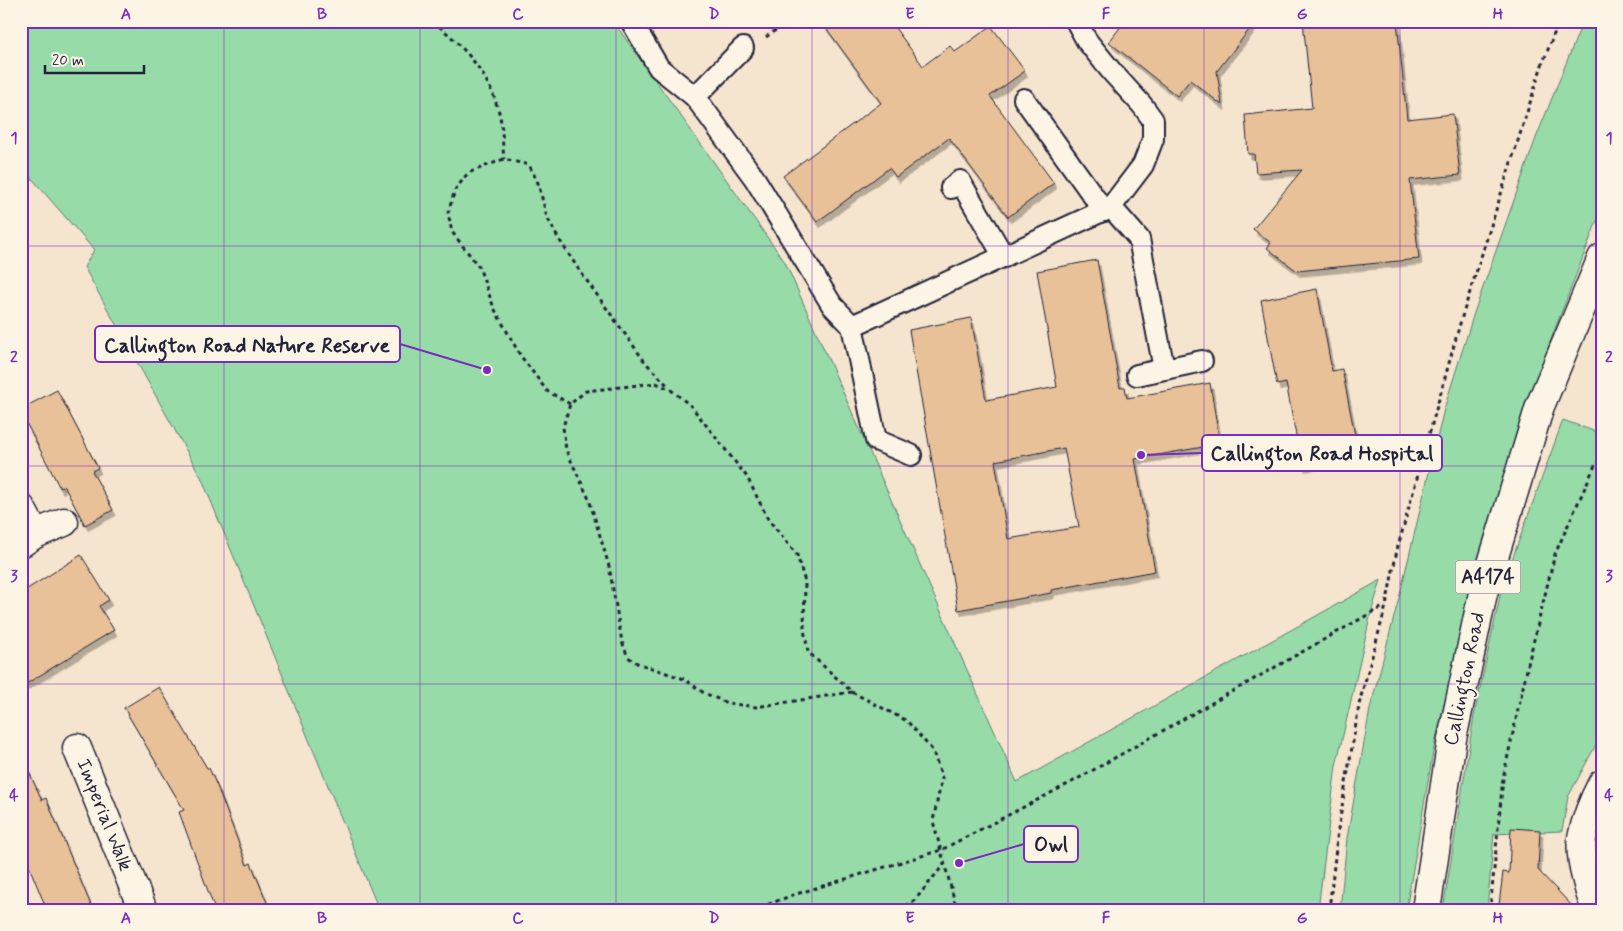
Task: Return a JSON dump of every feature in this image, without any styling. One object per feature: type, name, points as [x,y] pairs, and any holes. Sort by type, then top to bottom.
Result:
[{"type":"main road","name":"Callington Road","points":[[1426,910],[1452,739],[1483,593],[1540,406],[1602,258]]},
{"type":"main road","points":[[21,508],[28,539],[64,522]]},
{"type":"main road","name":"Imperial Walk","points":[[77,748],[143,910]]},
{"type":"main road","points":[[1596,910],[1583,860],[1582,840],[1592,803],[1602,784]]},
{"type":"lane","points":[[631,21],[659,68],[695,97],[755,178],[832,305],[852,326],[876,440],[912,455]]},
{"type":"lane","points":[[852,326],[1107,209],[1143,165],[1153,139],[1153,120],[1142,104],[1112,72],[1087,41],[1076,21]]},
{"type":"lane","points":[[695,97],[743,48]]},
{"type":"lane","points":[[1024,99],[1107,209],[1139,239],[1164,369]]},
{"type":"lane","points":[[951,188],[960,181],[1004,256]]},
{"type":"lane","points":[[1137,375],[1202,361]]},
{"type":"path","points":[[433,21],[455,39],[483,72],[499,110],[504,159]]},
{"type":"path","points":[[1329,910],[1338,830],[1360,700],[1386,606],[1397,550],[1461,320],[1542,65],[1559,21]]},
{"type":"path","points":[[570,404],[547,391],[520,354],[494,308],[479,267],[452,232],[448,213],[455,190],[468,174],[504,159],[529,165],[538,183],[547,216],[557,236],[577,267],[645,362],[671,390],[691,406],[747,477],[768,519],[797,555],[805,582],[804,629],[808,652],[852,692],[907,721],[933,750],[942,778],[933,821],[957,910]]},
{"type":"path","points":[[671,390],[656,384],[586,392],[570,404],[563,427],[566,450],[589,499],[610,566],[622,642],[628,657],[637,663],[684,679],[704,693],[727,703],[756,707],[852,692]]},
{"type":"path","points":[[1490,910],[1503,778],[1554,554],[1596,463],[1602,462]]},
{"type":"path","points":[[753,910],[941,850],[1072,782],[1386,606]]},
{"type":"path","points":[[898,910],[915,900],[945,863]]},
{"type":"green space","points":[[21,21],[613,21],[785,262],[1017,782],[1381,580],[1371,613],[1336,766],[1318,910],[379,910],[201,477],[84,267],[94,250],[21,166]]},
{"type":"green space","points":[[1583,21],[1602,21],[1602,208],[1553,334],[1476,569],[1433,752],[1406,910],[1340,910],[1347,838],[1370,709],[1400,594],[1444,409],[1474,313],[1536,138]]},
{"type":"green space","points":[[1563,420],[1602,434],[1602,738],[1597,743],[1568,797],[1562,831],[1494,834],[1487,910],[1443,910],[1474,716],[1502,587]]},
{"type":"green space","points":[[1602,821],[1602,880],[1598,851]]},
{"type":"building","points":[[821,21],[890,21],[923,66],[950,46],[955,52],[991,26],[1025,71],[990,96],[1054,183],[1008,217],[949,138],[896,177],[889,168],[817,222],[783,176],[881,103]]},
{"type":"building","points":[[1125,21],[1256,21],[1217,71],[1222,105],[1190,80],[1177,96],[1109,42]]},
{"type":"building","points":[[1303,21],[1397,21],[1407,119],[1453,114],[1460,175],[1410,180],[1419,259],[1297,271],[1267,248],[1271,243],[1253,229],[1302,170],[1256,173],[1254,154],[1248,154],[1245,115],[1312,108]]},
{"type":"building","points":[[1097,260],[1120,388],[1125,387],[1127,398],[1210,383],[1220,444],[1135,459],[1155,571],[1051,590],[1051,593],[958,610],[909,330],[971,318],[986,400],[1057,387],[1037,271]],"holes":[[[1064,448],[1079,527],[1008,539],[995,461]]]},
{"type":"building","points":[[1317,289],[1332,371],[1342,369],[1359,456],[1302,466],[1286,383],[1277,385],[1261,300]]},
{"type":"building","points":[[57,390],[98,468],[92,471],[113,510],[85,525],[64,486],[60,488],[21,413],[21,409]]},
{"type":"building","points":[[81,555],[109,600],[99,606],[114,630],[21,687],[21,593]]},
{"type":"building","points":[[159,687],[207,768],[209,768],[247,865],[251,863],[270,910],[215,910],[179,812],[184,810],[124,708]]},
{"type":"building","points":[[21,755],[42,800],[46,798],[93,910],[47,910],[21,847]]},
{"type":"building","points":[[1511,828],[1540,830],[1538,870],[1576,910],[1530,910],[1530,907],[1499,905],[1503,872],[1509,873]]},
{"type":"place","name":"Callington Road Nature Reserve","points":[[487,370]]},
{"type":"place","name":"Callington Road Hospital","points":[[1141,455]]},
{"type":"place","name":"Owl","points":[[959,863]]}]
